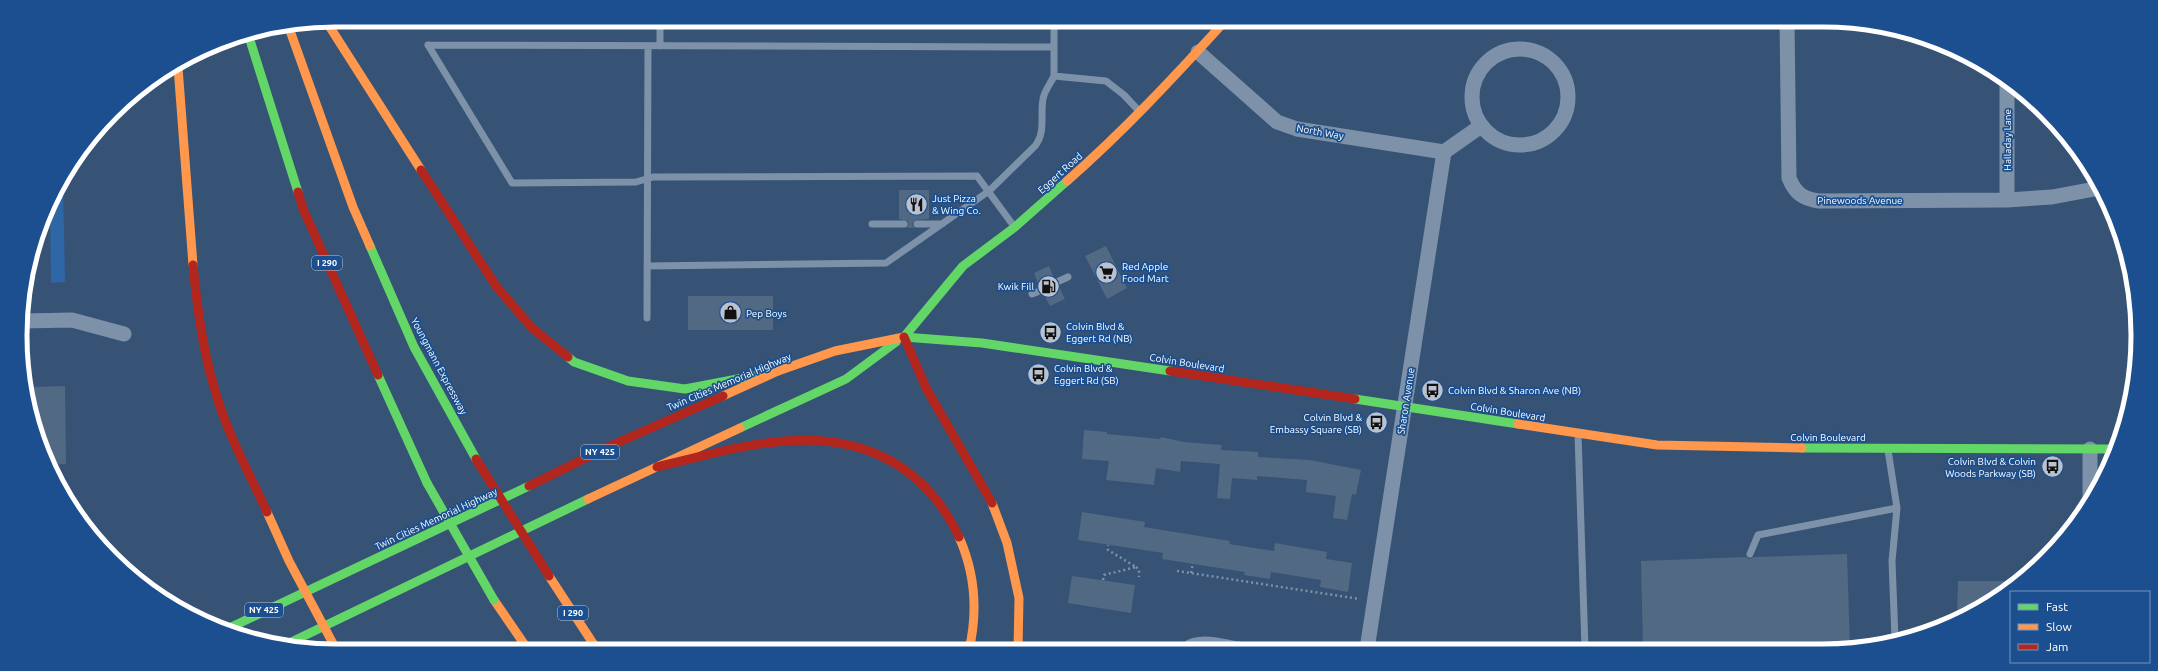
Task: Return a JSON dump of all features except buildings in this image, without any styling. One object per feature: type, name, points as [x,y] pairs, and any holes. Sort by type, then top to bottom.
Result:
[{"type":"main road","points":[[330,27],[390,125],[496,286],[532,328],[574,362],[628,381],[686,389],[778,370]]},
{"type":"main road","name":"Eggert Road","points":[[904,337],[963,266],[1015,227],[1060,189],[1140,112],[1220,27]]},
{"type":"main road","name":"Youngmann Expressway","points":[[290,31],[353,207],[414,347],[476,459],[549,576],[594,644]]},
{"type":"main road","name":"I 290","points":[[250,40],[303,209],[427,483],[494,600],[524,644]]},
{"type":"main road","points":[[178,70],[195,285],[210,372],[226,422],[304,591],[333,644]]},
{"type":"main road","points":[[294,641],[846,378],[904,337],[926,388],[990,498],[1007,543],[1019,598],[1018,644]]},
{"type":"main road","name":"Twin Cities Memorial Highway","points":[[232,627],[304,591],[477,512],[608,447],[778,370],[835,351],[904,337]]},
{"type":"main road","name":"Colvin Boulevard","points":[[904,337],[982,343],[1657,445],[1694,448],[2110,449]]},
{"type":"main road","points":[[657,467],[762,443],[821,439],[862,446],[890,459],[913,475],[936,498],[950,519],[965,548],[973,578],[975,615],[970,644]]},
{"type":"street","name":"Pinewoods Avenue","points":[[1787,27],[1789,178],[1793,188],[1808,200],[2008,200],[2052,197],[2094,189]]},
{"type":"street","points":[[1520,49],[1532,51],[1543,55],[1560,71],[1566,82],[1567,107],[1563,118],[1556,129],[1547,137],[1536,143],[1512,145],[1500,142],[1490,135],[1482,126],[1473,104],[1474,87],[1480,70],[1498,55],[1520,49]]},
{"type":"street","name":"North Way","points":[[1198,52],[1277,122],[1297,129],[1444,152]]},
{"type":"street","name":"Halladay Lane","points":[[2007,89],[2008,200]]},
{"type":"street","points":[[1444,152],[1482,126]]},
{"type":"street","name":"Sharon Avenue","points":[[1368,644],[1444,152]]},
{"type":"street","points":[[28,321],[72,320],[124,334]]},
{"type":"street","points":[[2090,449],[2090,490]]},
{"type":"lane","points":[[660,27],[660,46]]},
{"type":"lane","points":[[647,266],[886,263],[989,191],[1040,139],[1043,98],[1054,76],[1054,27]]},
{"type":"lane","points":[[1015,227],[977,176],[647,179],[636,182],[512,183],[428,45],[1054,47]]},
{"type":"lane","points":[[647,318],[648,46]]},
{"type":"lane","points":[[1054,76],[1106,81],[1124,95],[1140,112]]},
{"type":"lane","points":[[872,224],[904,224]]},
{"type":"lane","points":[[917,224],[942,224]]},
{"type":"lane","points":[[1057,282],[1068,277]]},
{"type":"lane","points":[[1032,294],[1042,290]]},
{"type":"lane","points":[[1578,434],[1585,644]]},
{"type":"lane","points":[[1888,448],[1897,508],[1892,561],[1895,635]]},
{"type":"lane","points":[[1750,554],[1758,535],[1897,508]]},
{"type":"path","points":[[1108,545],[1108,550],[1140,570],[1138,577]]},
{"type":"path","points":[[1191,573],[1193,564]]},
{"type":"path","points":[[1103,580],[1104,575],[1136,567]]},
{"type":"path","points":[[1177,571],[1361,599]]},
{"type":"shaded area","points":[[63,191],[65,282],[51,283],[50,217]]},
{"type":"traffic: fast","points":[[250,40],[298,192]]},
{"type":"traffic: fast","points":[[904,337],[963,266],[1015,227],[1067,181]]},
{"type":"traffic: fast","points":[[370,246],[414,347],[476,459]]},
{"type":"traffic: fast","points":[[904,337],[982,343],[1170,371]]},
{"type":"traffic: fast","points":[[740,428],[846,379],[896,342]]},
{"type":"traffic: fast","points":[[568,357],[574,362],[628,381],[685,389],[778,371]]},
{"type":"traffic: fast","points":[[378,375],[427,483]]},
{"type":"traffic: fast","points":[[1355,399],[1518,424]]},
{"type":"traffic: fast","points":[[1802,448],[2110,449]]},
{"type":"traffic: fast","points":[[427,483],[494,600]]},
{"type":"traffic: fast","points":[[232,627],[529,486]]},
{"type":"traffic: fast","points":[[294,641],[588,499]]},
{"type":"traffic: slow","points":[[330,27],[421,170]]},
{"type":"traffic: slow","points":[[1067,181],[1129,123],[1219,27]]},
{"type":"traffic: slow","points":[[290,31],[353,207],[370,246]]},
{"type":"traffic: slow","points":[[178,70],[193,265]]},
{"type":"traffic: slow","points":[[723,396],[778,371],[835,351],[904,337]]},
{"type":"traffic: slow","points":[[1518,424],[1657,445],[1802,448]]},
{"type":"traffic: slow","points":[[588,499],[740,428]]},
{"type":"traffic: slow","points":[[992,503],[1007,543],[1019,598],[1018,644]]},
{"type":"traffic: slow","points":[[267,512],[289,561],[333,644]]},
{"type":"traffic: slow","points":[[959,537],[969,564],[972,578],[974,607],[970,644]]},
{"type":"traffic: slow","points":[[549,576],[593,644]]},
{"type":"traffic: slow","points":[[494,600],[524,644]]},
{"type":"traffic: jam","points":[[421,170],[496,286],[532,328],[568,357]]},
{"type":"traffic: jam","points":[[298,192],[303,209],[378,375]]},
{"type":"traffic: jam","points":[[193,265],[201,330],[211,378],[233,439],[267,512]]},
{"type":"traffic: jam","points":[[904,337],[926,388],[992,503]]},
{"type":"traffic: jam","points":[[1170,371],[1355,399]]},
{"type":"traffic: jam","points":[[529,486],[608,447],[723,396]]},
{"type":"traffic: jam","points":[[657,467],[745,446],[805,440],[834,442],[863,449],[891,461],[902,468],[931,493],[939,503],[959,537]]},
{"type":"traffic: jam","points":[[476,459],[549,576]]},
{"type":"place","name":"Just Pizza & Wing Co.","points":[[916,204]]},
{"type":"place","name":"Red Apple Food Mart","points":[[1106,272]]},
{"type":"place","name":"Kwik Fill","points":[[1049,286]]},
{"type":"place","name":"Pep Boys","points":[[731,313]]},
{"type":"place","name":"Colvin Blvd & Eggert Rd (NB)","points":[[1051,332]]},
{"type":"place","name":"Colvin Blvd & Eggert Rd (SB)","points":[[1039,374]]},
{"type":"place","name":"Colvin Blvd & Sharon Ave (NB)","points":[[1433,390]]},
{"type":"place","name":"Colvin Blvd & Embassy Square (SB)","points":[[1377,423]]},
{"type":"place","name":"Colvin Blvd & Colvin Woods Parkway (SB)","points":[[2052,467]]}]
